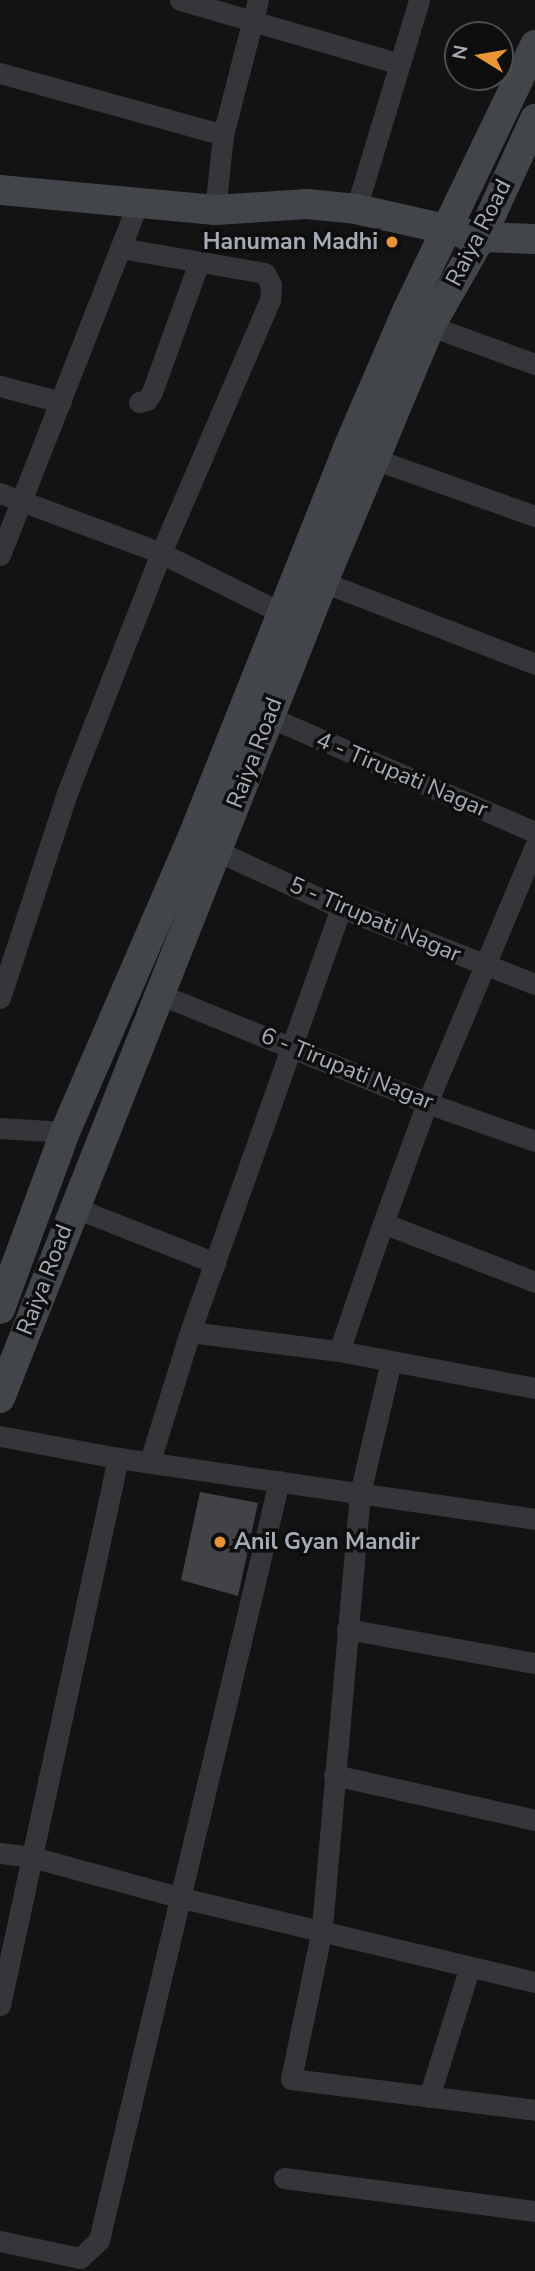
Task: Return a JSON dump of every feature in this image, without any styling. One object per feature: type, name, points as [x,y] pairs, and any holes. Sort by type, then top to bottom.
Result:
[{"type":"street","points":[[180,0],[255,9],[400,64]]},
{"type":"street","points":[[356,209],[419,0]]},
{"type":"street","points":[[215,210],[223,135],[255,9]]},
{"type":"street","name":"Raiya Road","points":[[0,1398],[73,1206],[269,717],[293,619],[348,448],[446,229],[535,45]]},
{"type":"street","points":[[0,73],[223,135]]},
{"type":"street","name":"Raiya Road","points":[[0,1308],[65,1132],[193,836],[293,619],[323,582],[430,326],[481,237],[535,119]]},
{"type":"street","points":[[2,197],[215,210],[307,204],[356,209],[481,237],[535,239]]},
{"type":"street","points":[[0,555],[137,205]]},
{"type":"street","points":[[0,998],[67,793],[161,553],[270,300],[271,285],[265,273],[120,248]]},
{"type":"street","points":[[139,402],[148,400],[152,392],[199,262]]},
{"type":"street","points":[[430,326],[535,364]]},
{"type":"street","points":[[0,386],[61,402]]},
{"type":"street","points":[[374,459],[535,516]]},
{"type":"street","points":[[0,493],[161,553],[293,619]]},
{"type":"street","points":[[323,582],[535,664]]},
{"type":"street","name":"4 - Tirupati Nagar","points":[[269,717],[535,832]]},
{"type":"street","points":[[339,1351],[427,1102],[535,846]]},
{"type":"street","name":"5 - Tirupati Nagar","points":[[217,851],[341,908],[535,984]]},
{"type":"street","points":[[150,1461],[190,1332],[341,908]]},
{"type":"street","name":"6 - Tirupati Nagar","points":[[159,994],[294,1046],[427,1102],[535,1141]]},
{"type":"street","points":[[0,1128],[65,1132]]},
{"type":"street","points":[[73,1206],[215,1263]]},
{"type":"street","points":[[383,1223],[535,1282]]},
{"type":"street","points":[[190,1332],[339,1351],[535,1388]]},
{"type":"street","points":[[391,1361],[360,1493],[323,1929],[291,2079],[535,2110]]},
{"type":"street","points":[[0,1436],[118,1458],[535,1519]]},
{"type":"street","points":[[0,2005],[118,1458]]},
{"type":"street","points":[[0,2241],[80,2258],[99,2240],[279,1481]]},
{"type":"street","points":[[347,1629],[535,1663]]},
{"type":"street","points":[[334,1775],[535,1820]]},
{"type":"street","points":[[0,1853],[32,1857],[182,1898],[323,1929],[469,1969],[535,1982]]},
{"type":"street","points":[[429,2097],[469,1969]]},
{"type":"street","points":[[284,2178],[535,2211]]},
{"type":"building","name":"Anil Gyan Mandir","points":[[200,1492],[258,1503],[238,1596],[181,1580]]},
{"type":"place","name":"Hanuman Madhi","points":[[392,242]]},
{"type":"place","name":"Anil Gyan Mandir","points":[[220,1542]]}]
